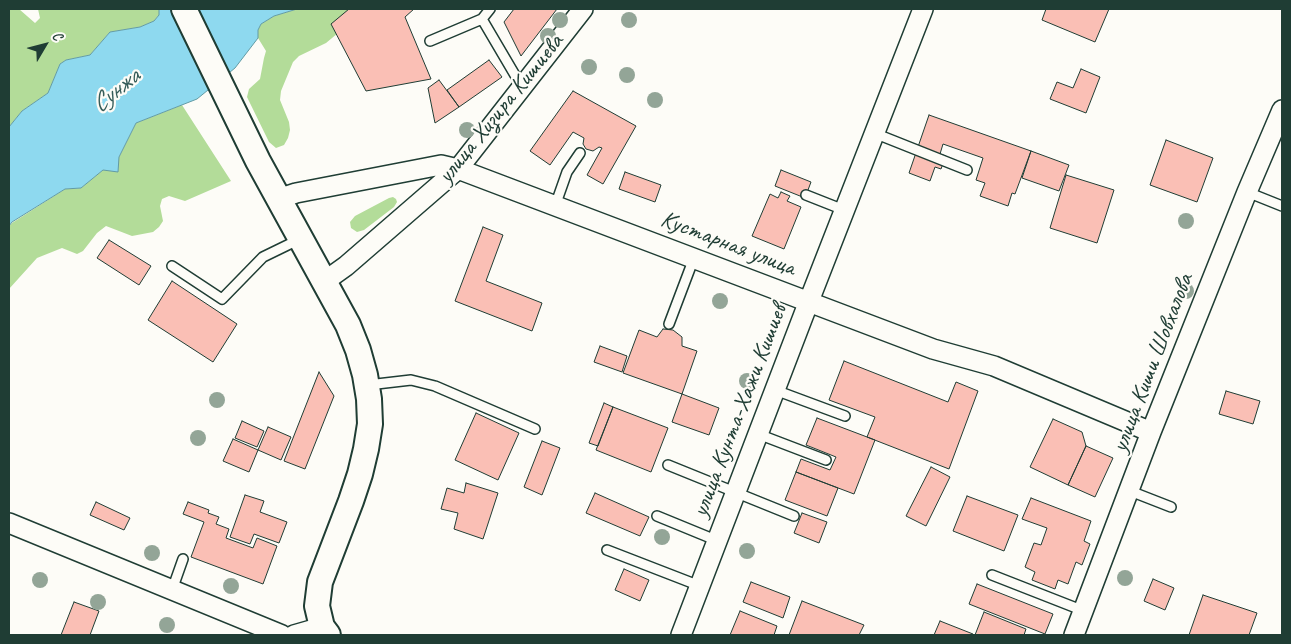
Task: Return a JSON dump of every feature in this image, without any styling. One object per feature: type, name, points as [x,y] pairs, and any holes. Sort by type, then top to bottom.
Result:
[{"type":"street","points":[[184,9],[258,161],[348,325],[358,350],[367,385],[370,424],[366,449],[351,501],[320,582],[317,606],[325,631],[294,635]]},
{"type":"street","name":"улица Хизира Кишиева","points":[[325,282],[458,170],[583,9]]},
{"type":"street","name":"улица Кунта-Хажи Кишиев","points":[[681,635],[808,301],[923,9]]},
{"type":"street","name":"улица Киши Шовхалова","points":[[1074,635],[1247,192],[1282,110]]},
{"type":"street","name":"Кустарная улица","points":[[278,199],[296,193],[441,166],[458,170],[933,349],[958,351],[1152,432]]},
{"type":"street","points":[[9,523],[282,635]]},
{"type":"lane","points":[[430,41],[482,19],[490,9]]},
{"type":"lane","points":[[482,19],[522,87]]},
{"type":"lane","points":[[874,133],[967,170]]},
{"type":"lane","points":[[555,206],[567,172],[580,153]]},
{"type":"lane","points":[[1247,192],[1282,206]]},
{"type":"lane","points":[[806,195],[844,210]]},
{"type":"lane","points":[[172,266],[222,299],[264,257],[300,238]]},
{"type":"lane","points":[[670,324],[694,258]]},
{"type":"lane","points":[[367,385],[411,380],[435,386],[536,429]]},
{"type":"lane","points":[[775,390],[845,416]]},
{"type":"lane","points":[[758,434],[826,460]]},
{"type":"lane","points":[[668,465],[794,516]]},
{"type":"lane","points":[[1130,491],[1170,507]]},
{"type":"lane","points":[[657,516],[718,541]]},
{"type":"lane","points":[[608,550],[700,586]]},
{"type":"lane","points":[[172,590],[183,559]]},
{"type":"lane","points":[[992,575],[1084,611]]},
{"type":"green space","points":[[9,9],[19,9],[35,23],[40,18],[38,9],[159,9],[159,15],[154,21],[140,27],[110,32],[90,55],[66,60],[60,64],[48,93],[22,111],[9,127]]},
{"type":"green space","points":[[297,9],[367,9],[326,43],[299,56],[293,62],[281,91],[280,100],[289,122],[290,130],[284,145],[276,148],[269,142],[247,97],[249,89],[260,79],[266,51],[258,38],[258,30],[261,24],[274,16]]},
{"type":"green space","points":[[182,105],[231,181],[185,201],[169,196],[162,199],[160,206],[163,221],[153,232],[132,236],[106,226],[97,233],[83,251],[77,254],[62,248],[37,258],[9,289],[9,226],[65,189],[81,188],[119,157],[136,123]]},
{"type":"green space","points":[[393,197],[397,202],[394,207],[364,230],[357,232],[351,228],[350,222],[355,216]]},
{"type":"water","name":"Сунжа","points":[[159,9],[297,9],[274,16],[261,24],[258,30],[258,38],[235,68],[197,99],[136,123],[119,157],[118,172],[103,170],[81,188],[65,189],[12,222],[9,226],[9,127],[22,111],[48,93],[60,64],[66,60],[90,55],[110,32],[140,27],[154,21],[159,15]]},
{"type":"building","points":[[349,9],[414,9],[405,17],[431,79],[366,91],[331,24]]},
{"type":"building","points":[[514,9],[557,9],[521,56],[504,22]]},
{"type":"building","points":[[1046,9],[1109,9],[1095,42],[1042,20]]},
{"type":"building","points":[[489,60],[502,77],[459,107],[447,90]]},
{"type":"building","points":[[1081,69],[1100,77],[1086,113],[1050,99],[1057,82],[1073,88]]},
{"type":"building","points":[[439,80],[459,107],[435,123],[428,88]]},
{"type":"building","points":[[573,91],[636,126],[603,184],[587,175],[602,148],[599,147],[593,151],[586,149],[583,144],[584,138],[573,132],[550,165],[530,151]]},
{"type":"building","points":[[929,115],[1031,151],[1015,194],[1012,193],[1008,206],[980,196],[985,183],[976,180],[983,158],[943,144],[940,154],[946,156],[941,169],[935,167],[930,181],[909,173]]},
{"type":"building","points":[[1166,140],[1213,158],[1197,202],[1150,185]]},
{"type":"building","points":[[1031,151],[1069,165],[1059,191],[1022,178]]},
{"type":"building","points":[[781,170],[811,182],[805,198],[775,186]]},
{"type":"building","points":[[625,172],[661,185],[655,202],[619,189]]},
{"type":"building","points":[[1066,175],[1114,190],[1097,243],[1050,228]]},
{"type":"building","points":[[781,192],[790,196],[787,201],[801,207],[784,249],[752,236],[770,194],[778,198]]},
{"type":"building","points":[[483,227],[503,235],[486,281],[542,303],[532,331],[455,301]]},
{"type":"building","points":[[109,240],[151,266],[139,285],[97,258]]},
{"type":"building","points":[[172,281],[237,324],[213,362],[148,320]]},
{"type":"building","points":[[663,329],[673,330],[682,337],[682,346],[697,351],[682,394],[623,373],[639,330],[657,337]]},
{"type":"building","points":[[600,346],[627,356],[622,372],[594,362]]},
{"type":"building","points":[[844,361],[948,402],[956,382],[978,391],[949,469],[867,437],[875,417],[829,400]]},
{"type":"building","points":[[319,372],[334,396],[305,469],[284,461]]},
{"type":"building","points":[[1226,391],[1260,401],[1253,424],[1219,414]]},
{"type":"building","points":[[682,394],[719,408],[709,435],[672,422]]},
{"type":"building","points":[[604,403],[613,407],[598,446],[589,443]]},
{"type":"building","points":[[613,407],[668,428],[651,472],[596,450]]},
{"type":"building","points":[[476,413],[519,433],[498,480],[455,460]]},
{"type":"building","points":[[817,418],[875,440],[854,494],[796,472],[801,459],[830,470],[836,457],[806,445]]},
{"type":"building","points":[[1053,419],[1082,432],[1086,446],[1068,485],[1030,467]]},
{"type":"building","points":[[242,421],[264,431],[257,447],[235,438]]},
{"type":"building","points":[[268,427],[291,437],[281,460],[258,450]]},
{"type":"building","points":[[233,439],[258,450],[249,472],[223,461]]},
{"type":"building","points":[[542,441],[560,448],[542,495],[524,487]]},
{"type":"building","points":[[1086,446],[1113,458],[1095,497],[1068,485]]},
{"type":"building","points":[[931,467],[950,477],[926,526],[906,516]]},
{"type":"building","points":[[796,472],[838,488],[827,516],[785,500]]},
{"type":"building","points":[[466,483],[498,493],[483,539],[454,529],[458,513],[441,509],[447,488],[464,493]]},
{"type":"building","points":[[595,493],[649,517],[640,536],[586,513]]},
{"type":"building","points":[[245,495],[264,501],[260,512],[287,522],[279,543],[254,534],[250,544],[230,537]]},
{"type":"building","points":[[967,496],[1018,515],[1004,551],[953,531]]},
{"type":"building","points":[[1031,498],[1091,521],[1084,541],[1090,544],[1082,565],[1076,562],[1068,584],[1058,580],[1055,589],[1032,580],[1035,572],[1025,567],[1034,543],[1041,545],[1047,528],[1022,519]]},
{"type":"building","points":[[96,502],[130,518],[124,530],[90,515]]},
{"type":"building","points":[[188,502],[209,510],[208,513],[219,517],[216,524],[229,529],[226,538],[253,548],[257,538],[277,546],[263,584],[191,557],[204,522],[183,514]]},
{"type":"building","points":[[802,513],[827,522],[819,543],[794,533]]},
{"type":"building","points":[[624,569],[649,580],[640,601],[615,590]]},
{"type":"building","points":[[1153,579],[1174,588],[1165,610],[1144,601]]},
{"type":"building","points":[[751,582],[790,597],[783,618],[743,602]]},
{"type":"building","points":[[977,584],[1053,614],[1045,634],[969,604]]},
{"type":"building","points":[[1203,595],[1257,613],[1249,635],[1189,635]]},
{"type":"building","points":[[802,601],[864,625],[859,635],[789,635]]},
{"type":"building","points":[[74,602],[99,611],[90,635],[61,635]]},
{"type":"building","points":[[740,611],[777,626],[774,635],[730,635]]},
{"type":"building","points":[[984,612],[1026,629],[1024,635],[975,635]]},
{"type":"building","points":[[940,621],[973,634],[934,635]]}]
